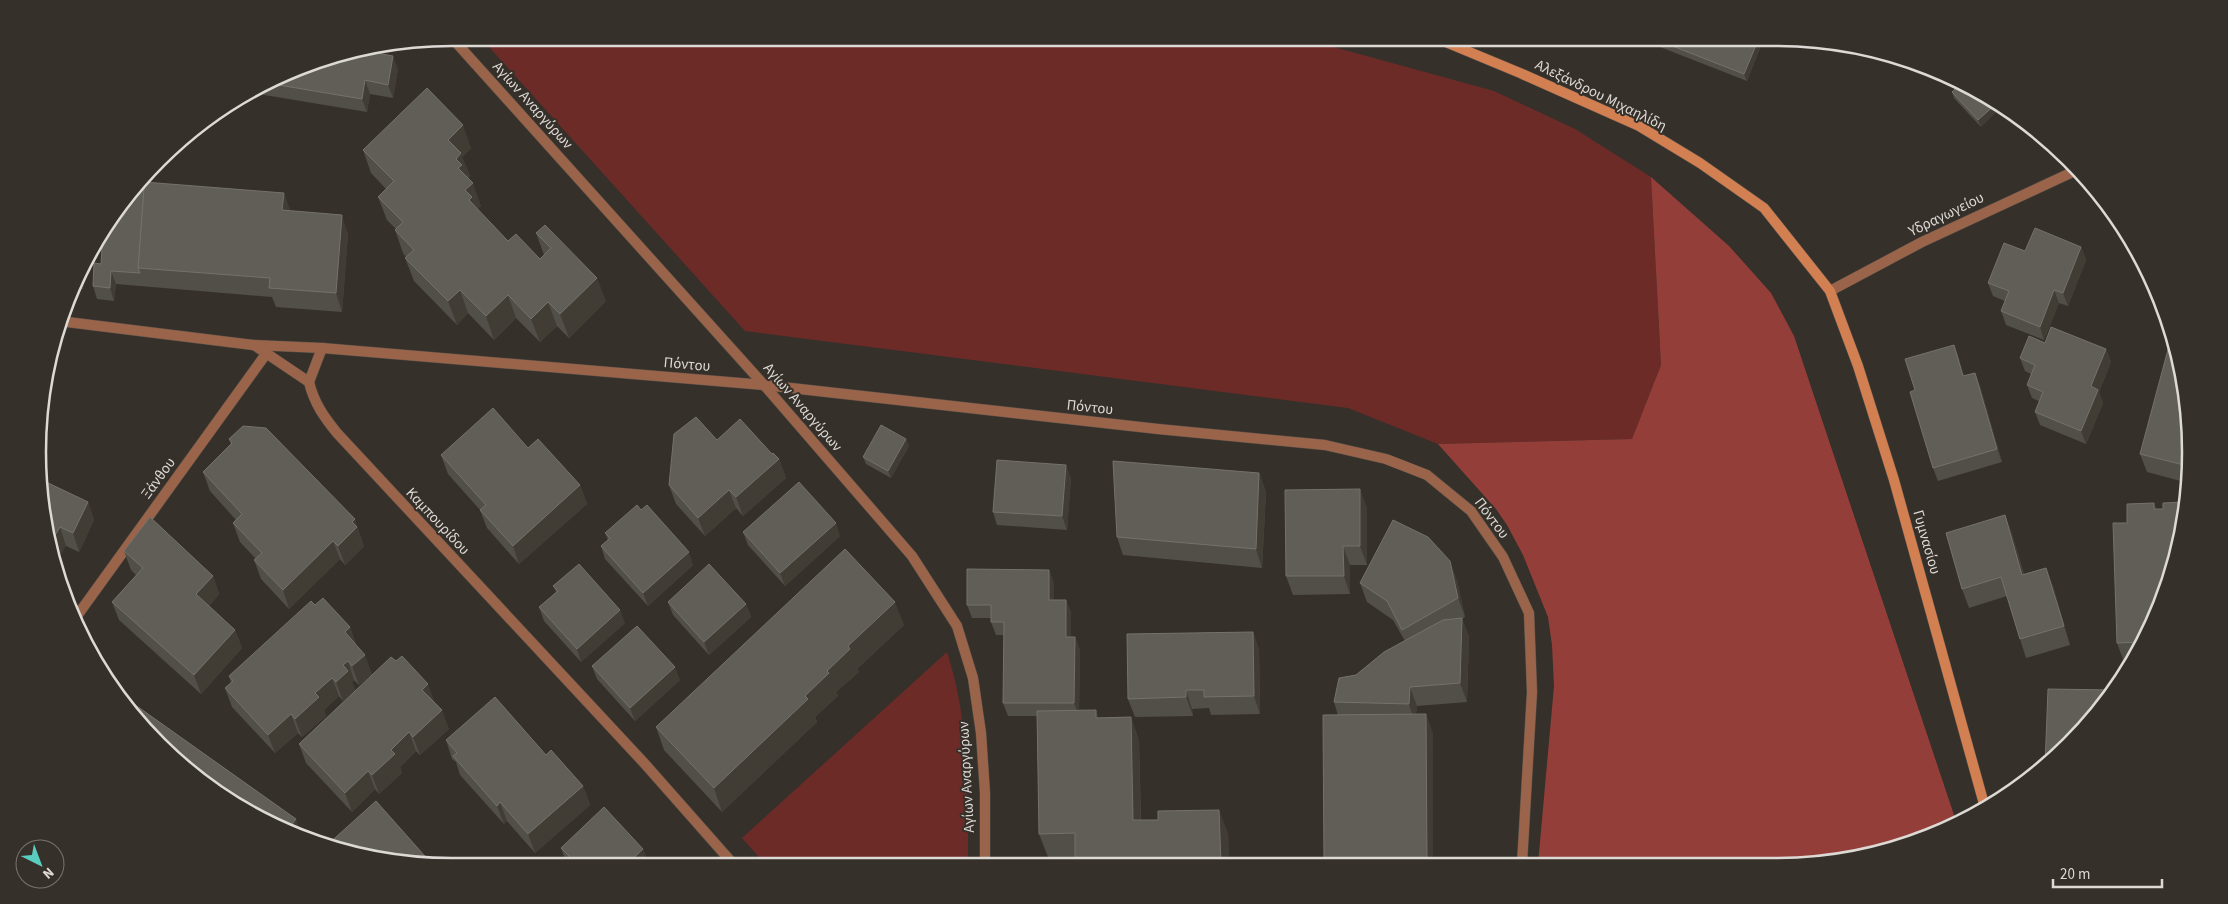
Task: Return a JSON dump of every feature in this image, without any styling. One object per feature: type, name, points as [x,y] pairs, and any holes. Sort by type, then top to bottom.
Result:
[{"type":"street","name":"Αγίων Αναργύρων","points":[[459,46],[764,385],[912,556],[957,626],[973,678],[985,793],[985,858]]},
{"type":"street","name":"Aλεξάνδρου Mιχαηλίδη","points":[[1455,46],[1639,126],[1700,164],[1764,208],[1830,291]]},
{"type":"street","name":"Υδραγωγείου","points":[[1830,291],[1905,251],[2071,173]]},
{"type":"street","name":"Γυμνασίου","points":[[1830,291],[1858,366],[1894,480],[1983,800]]},
{"type":"street","points":[[68,322],[253,345],[310,382],[322,348]]},
{"type":"street","name":"Πόντου","points":[[253,345],[322,348],[764,385],[1158,429],[1325,445],[1386,459],[1427,475],[1471,512],[1503,557],[1529,613],[1532,692],[1522,858]]},
{"type":"street","name":"Ξάνθου","points":[[79,612],[266,354]]},
{"type":"street","name":"Καμπουρίδου","points":[[310,382],[312,397],[323,416],[337,433],[645,764],[729,858]]},
{"type":"shaded area","points":[[488,46],[1330,46],[1494,91],[1575,129],[1651,177],[1661,365],[1632,439],[1438,444],[1348,408],[745,331]]},
{"type":"shaded area","points":[[1651,177],[1729,246],[1771,293],[1794,336],[1954,816],[1931,827],[1881,844],[1855,850],[1803,857],[1539,858],[1554,686],[1552,645],[1548,617],[1523,555],[1507,525],[1496,509],[1438,444],[1632,439],[1661,365]]},
{"type":"shaded area","points":[[947,652],[955,679],[964,732],[968,858],[760,858],[742,838]]},
{"type":"building","points":[[1672,46],[1756,46],[1744,74]]},
{"type":"building","points":[[378,53],[393,56],[388,85],[365,80],[362,99],[279,85],[347,60]]},
{"type":"building","points":[[427,88],[463,125],[448,140],[461,153],[456,159],[462,165],[458,168],[473,183],[465,190],[472,197],[469,200],[508,241],[516,234],[540,259],[551,248],[536,233],[545,225],[597,278],[560,314],[548,302],[531,319],[508,295],[486,316],[460,290],[448,301],[405,258],[414,250],[395,230],[403,222],[378,197],[394,181],[363,150]]},
{"type":"building","points":[[1956,88],[1991,109],[1978,120],[1952,92]]},
{"type":"building","points":[[149,182],[284,193],[282,210],[342,215],[336,293],[269,288],[270,278],[138,268],[144,188]]},
{"type":"building","points":[[144,188],[138,268],[140,273],[111,271],[110,288],[93,286],[94,263],[101,264],[102,247],[130,205]]},
{"type":"building","points":[[2035,228],[2081,247],[2063,293],[2054,290],[2040,327],[2001,311],[2009,291],[1988,283],[2004,243],[2025,251]]},
{"type":"building","points":[[2051,327],[2106,349],[2091,386],[2098,390],[2081,431],[2035,412],[2043,392],[2027,385],[2035,365],[2020,358],[2029,336],[2045,343]]},
{"type":"building","points":[[1954,345],[1963,376],[1975,373],[1997,449],[1933,468],[1910,392],[1915,390],[1905,359]]},
{"type":"building","points":[[2168,348],[2174,373],[2181,425],[2182,464],[2140,454]]},
{"type":"building","points":[[493,408],[528,448],[538,439],[580,485],[513,546],[480,510],[486,505],[441,455]]},
{"type":"building","points":[[696,417],[717,440],[740,419],[772,454],[779,459],[736,497],[729,490],[698,518],[669,485],[674,434]]},
{"type":"building","points":[[881,425],[906,439],[888,471],[863,457]]},
{"type":"building","points":[[243,426],[266,428],[355,519],[352,522],[357,527],[338,546],[333,541],[283,590],[254,560],[262,553],[233,523],[242,514],[203,472],[232,443],[229,439]]},
{"type":"building","points":[[997,460],[1066,465],[1062,516],[993,512]]},
{"type":"building","points":[[1113,461],[1259,473],[1256,549],[1117,537]]},
{"type":"building","points":[[799,482],[836,523],[780,573],[743,532]]},
{"type":"building","points":[[47,483],[88,502],[73,533],[60,527],[55,535]]},
{"type":"building","points":[[1360,489],[1360,546],[1343,546],[1344,576],[1286,576],[1285,490]]},
{"type":"building","points":[[2178,502],[2174,531],[2160,582],[2151,607],[2134,642],[2117,643],[2113,523],[2127,523],[2127,504],[2154,503],[2154,509],[2163,509],[2163,503]]},
{"type":"building","points":[[637,505],[641,510],[647,505],[689,552],[643,593],[601,546],[610,538],[605,533]]},
{"type":"building","points":[[2005,515],[2022,575],[2046,568],[2064,626],[2020,639],[2001,577],[1962,589],[1946,533]]},
{"type":"building","points":[[150,517],[213,576],[196,594],[235,630],[194,675],[112,602],[143,568],[124,551]]},
{"type":"building","points":[[1393,520],[1428,537],[1450,561],[1458,598],[1402,630],[1387,601],[1360,583]]},
{"type":"building","points":[[845,549],[895,602],[848,646],[850,649],[805,696],[808,699],[714,788],[656,727]]},
{"type":"building","points":[[579,564],[620,610],[577,649],[539,607],[558,591],[553,586]]},
{"type":"building","points":[[709,564],[746,604],[704,642],[668,602]]},
{"type":"building","points":[[967,569],[1049,570],[1049,600],[1066,600],[1066,637],[1075,637],[1074,703],[1003,703],[1004,622],[991,622],[991,605],[967,605]]},
{"type":"building","points":[[323,598],[350,627],[345,632],[365,655],[352,666],[348,661],[343,665],[348,671],[336,682],[332,678],[315,693],[319,697],[295,719],[291,714],[268,735],[225,688],[233,681],[229,676],[311,601],[315,605]]},
{"type":"building","points":[[1462,618],[1460,683],[1410,687],[1409,704],[1334,702],[1339,678],[1356,675],[1384,652],[1443,620]]},
{"type":"building","points":[[637,626],[675,667],[630,708],[592,666]]},
{"type":"building","points":[[1253,632],[1254,696],[1204,697],[1204,690],[1186,690],[1186,697],[1128,699],[1127,634]]},
{"type":"building","points":[[402,656],[428,684],[422,690],[442,710],[413,737],[409,732],[391,750],[395,754],[372,775],[368,771],[345,793],[299,744],[391,657],[396,661]]},
{"type":"building","points":[[2048,689],[2104,690],[2081,720],[2045,756]]},
{"type":"building","points":[[495,697],[546,755],[551,750],[583,786],[528,834],[500,802],[497,806],[453,756],[457,753],[446,740]]},
{"type":"building","points":[[134,704],[296,819],[292,825],[273,816],[249,803],[205,774],[165,739]]},
{"type":"building","points":[[1096,710],[1096,718],[1131,717],[1133,820],[1158,820],[1158,811],[1219,810],[1221,858],[1075,858],[1075,833],[1039,834],[1037,711]]},
{"type":"building","points":[[1426,714],[1427,858],[1324,858],[1323,715]]},
{"type":"building","points":[[376,801],[426,857],[373,850],[333,840]]},
{"type":"building","points":[[604,807],[643,849],[633,858],[571,858],[561,848]]}]
